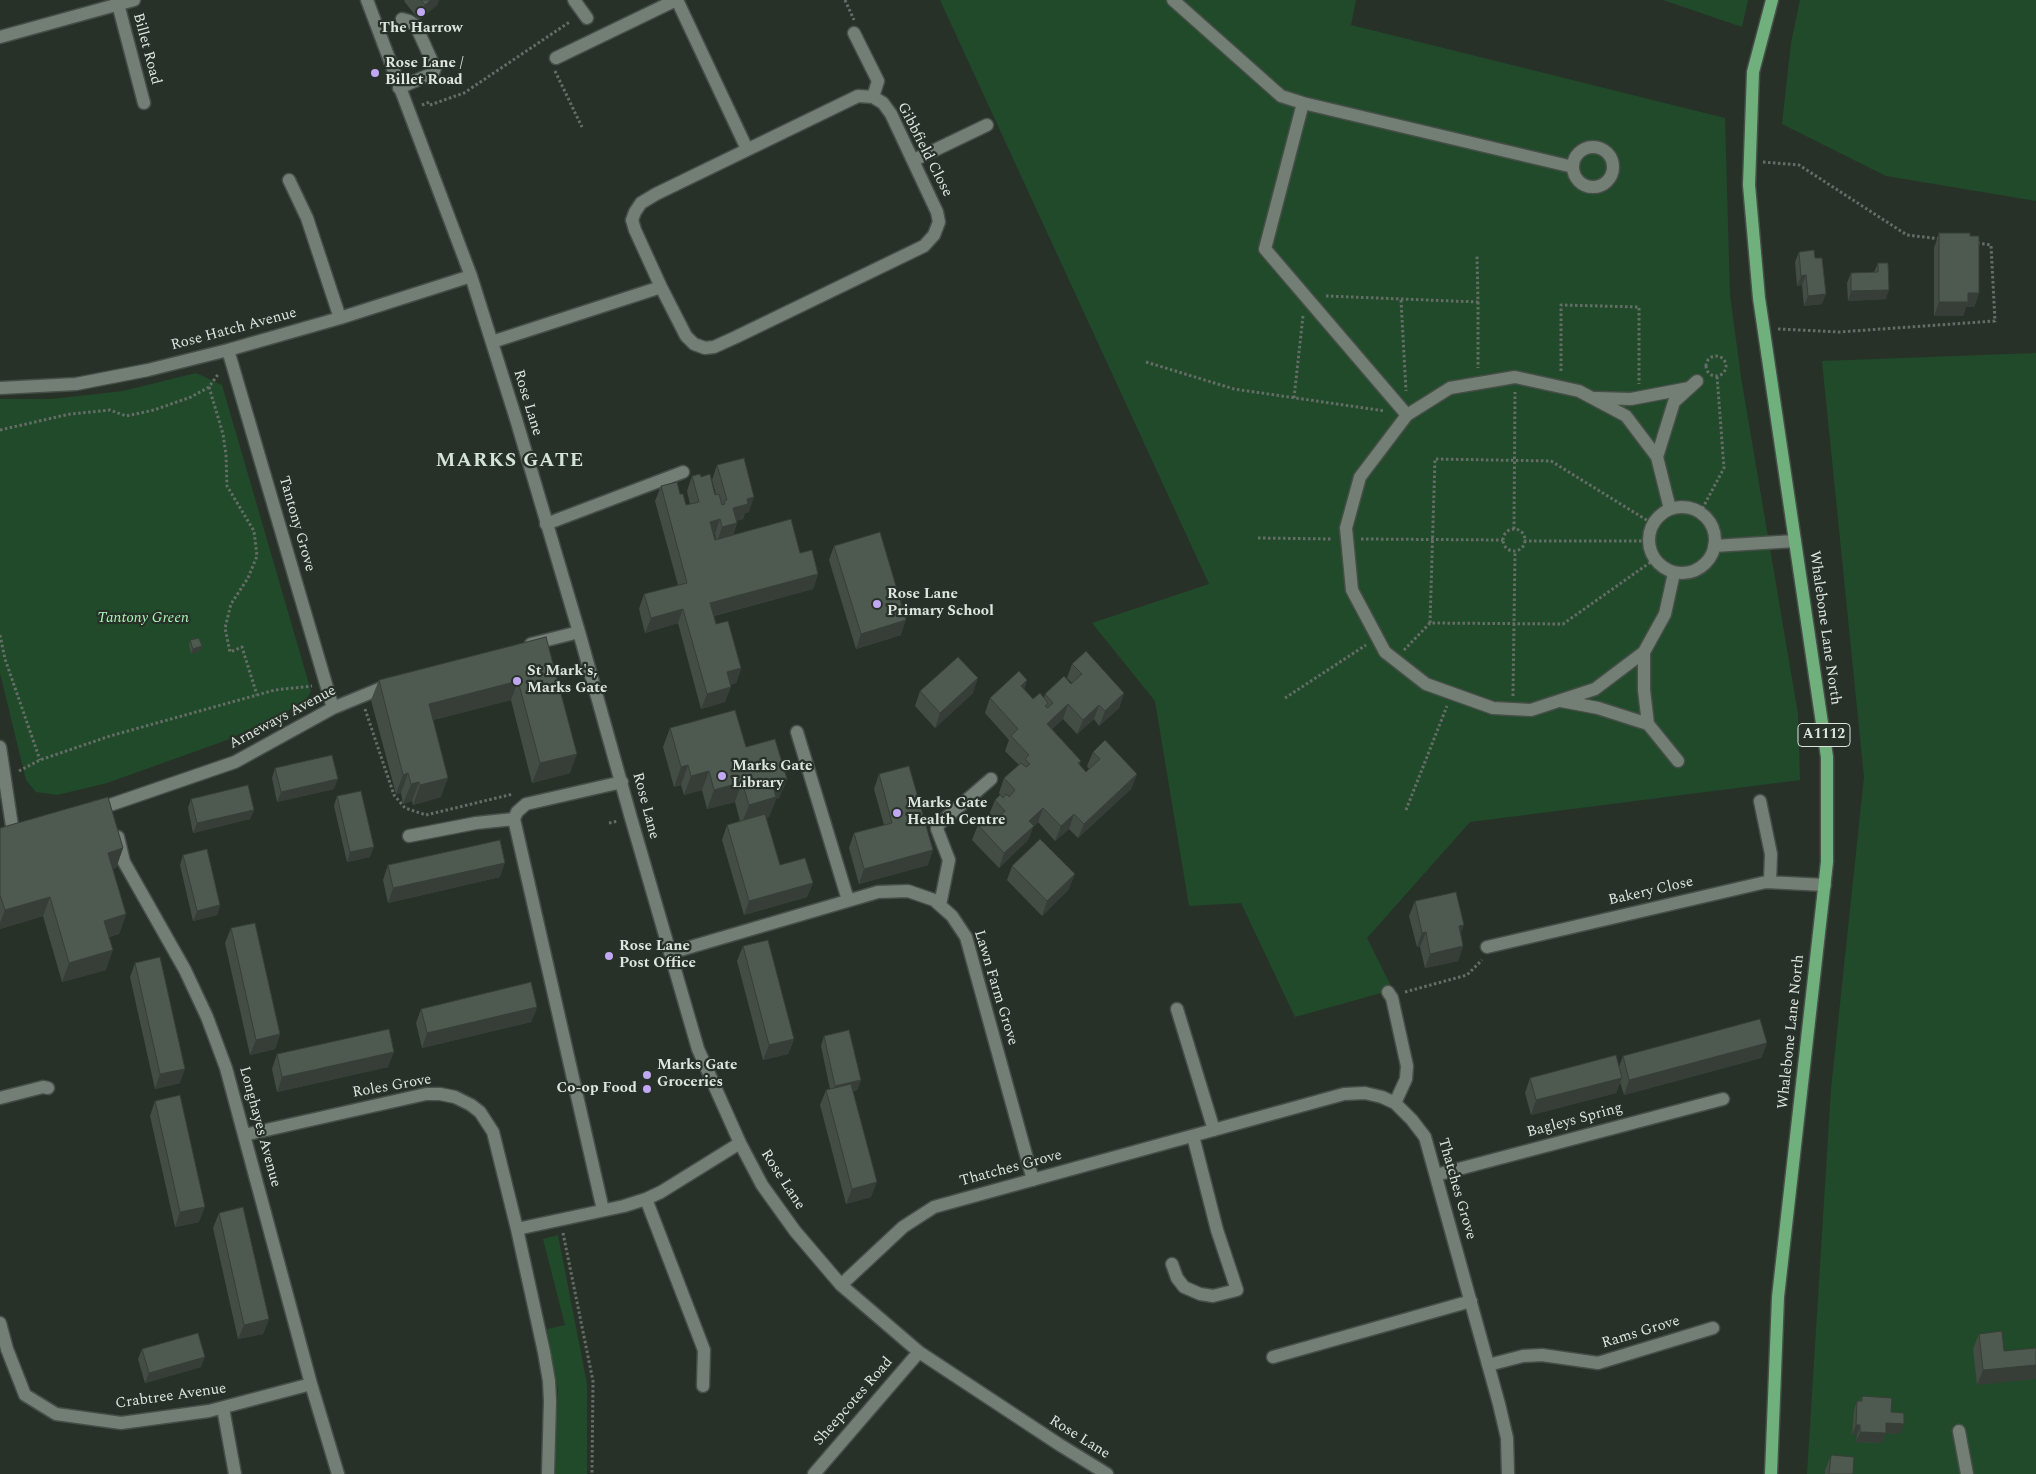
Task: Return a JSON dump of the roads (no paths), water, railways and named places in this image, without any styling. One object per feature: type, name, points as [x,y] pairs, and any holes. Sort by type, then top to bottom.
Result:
[{"type":"main road","name":"Whalebone Lane North","points":[[1771,1474],[1778,1297],[1827,862],[1827,757],[1763,328],[1749,185],[1753,72],[1772,0]]},
{"type":"street","name":"Billet Road","points":[[0,37],[134,0]]},
{"type":"street","name":"Rose Lane","points":[[366,0],[434,176],[492,342],[579,632],[698,1049],[740,1143],[762,1185],[795,1231],[841,1285],[919,1352],[1060,1446],[1107,1474]]},
{"type":"street","points":[[574,0],[585,16]]},
{"type":"street","points":[[555,64],[676,0],[747,149]]},
{"type":"street","points":[[1173,0],[1281,96],[1303,103],[1573,168]]},
{"type":"street","name":"Billet Road","points":[[118,4],[144,102]]},
{"type":"street","points":[[399,88],[433,73],[435,68],[416,26],[409,20],[402,19]]},
{"type":"street","points":[[854,33],[878,81],[873,97]]},
{"type":"street","name":"Gibbfield Close","points":[[858,96],[873,97],[883,103],[892,114],[938,212],[939,222],[934,235],[924,246],[714,347],[705,348],[694,344],[686,336],[661,287],[632,220],[641,203],[747,149],[858,96]]},
{"type":"street","points":[[1303,103],[1265,249],[1407,415]]},
{"type":"street","points":[[914,160],[987,125]]},
{"type":"street","points":[[289,180],[307,218],[340,318]]},
{"type":"street","name":"Rose Hatch Avenue","points":[[0,388],[76,384],[229,355],[470,276]]},
{"type":"street","points":[[492,342],[661,287]]},
{"type":"street","name":"Tantony Grove","points":[[229,355],[333,708]]},
{"type":"street","points":[[1670,509],[1657,457],[1626,416],[1579,390],[1515,378],[1450,388],[1407,415],[1360,477],[1346,528],[1352,590],[1385,652],[1426,684],[1493,708],[1531,710],[1595,689],[1644,652],[1665,614],[1674,572]]},
{"type":"street","points":[[1592,398],[1638,398],[1693,385],[1674,402],[1657,457]]},
{"type":"street","points":[[546,524],[683,472]]},
{"type":"street","points":[[1682,507],[1693,509],[1700,513],[1712,527],[1714,546],[1707,561],[1699,568],[1688,572],[1674,572],[1664,568],[1655,559],[1650,549],[1649,535],[1653,524],[1657,518],[1670,509],[1682,507]]},
{"type":"street","points":[[1714,546],[1795,540]]},
{"type":"street","points":[[521,647],[579,632]]},
{"type":"street","points":[[1644,652],[1644,690],[1648,724],[1678,761]]},
{"type":"street","name":"Arneways Avenue","points":[[83,810],[112,814],[235,762],[333,708],[401,680]]},
{"type":"street","points":[[1560,700],[1598,708],[1648,724]]},
{"type":"street","points":[[797,732],[848,900]]},
{"type":"street","points":[[0,747],[11,826]]},
{"type":"street","points":[[940,905],[949,860],[938,830],[939,824],[991,779]]},
{"type":"street","points":[[603,1210],[514,819],[517,812],[526,804],[622,782]]},
{"type":"street","points":[[1760,801],[1771,854],[1770,882]]},
{"type":"street","name":"Longhayes Avenue","points":[[112,814],[124,862],[185,970],[207,1017],[226,1068],[311,1384],[338,1474]]},
{"type":"street","points":[[409,836],[476,823],[514,819]]},
{"type":"street","name":"Bakery Close","points":[[1485,950],[1770,882],[1825,885]]},
{"type":"street","name":"Lawn Farm Grove","points":[[670,953],[878,892],[908,891],[934,900],[952,916],[966,937],[1033,1180]]},
{"type":"street","points":[[1390,995],[1407,1066],[1406,1078],[1395,1103]]},
{"type":"street","points":[[1177,1009],[1214,1130]]},
{"type":"street","points":[[0,1098],[43,1087],[48,1088]]},
{"type":"street","name":"Thatches Grove","points":[[841,1285],[904,1227],[934,1207],[1344,1094],[1365,1093],[1382,1097],[1395,1103],[1425,1137],[1507,1438],[1508,1474]]},
{"type":"street","name":"Roles Grove","points":[[244,1135],[415,1096],[440,1094],[455,1097],[480,1112],[493,1132],[517,1229],[549,1381],[548,1474]]},
{"type":"street","name":"Bagleys Spring","points":[[1436,1175],[1723,1099]]},
{"type":"street","points":[[1172,1264],[1177,1278],[1184,1287],[1200,1294],[1213,1296],[1237,1290],[1217,1230],[1193,1136]]},
{"type":"street","points":[[517,1229],[624,1206],[646,1199],[661,1192],[740,1143]]},
{"type":"street","points":[[646,1199],[704,1350],[702,1386]]},
{"type":"street","points":[[1273,1357],[1471,1301]]},
{"type":"street","name":"Crabtree Avenue","points":[[0,1323],[7,1350],[25,1395],[56,1414],[121,1423],[224,1408],[311,1384]]},
{"type":"street","name":"Rams Grove","points":[[1488,1365],[1523,1356],[1542,1355],[1598,1363],[1713,1328]]},
{"type":"street","name":"Sheepcotes Road","points":[[814,1474],[919,1352]]},
{"type":"street","points":[[224,1408],[235,1474]]},
{"type":"street","points":[[1959,1431],[1967,1474]]},
{"type":"place","name":"The Harrow","points":[[421,12]]},
{"type":"place","name":"Rose Lane / Billet Road","points":[[375,73]]},
{"type":"place","name":"Rose Lane Primary School","points":[[877,604]]},
{"type":"place","name":"St Mark's, Marks Gate","points":[[517,681]]},
{"type":"place","name":"Marks Gate Library","points":[[722,776]]},
{"type":"place","name":"Marks Gate Health Centre","points":[[897,813]]},
{"type":"place","name":"Rose Lane Post Office","points":[[609,956]]},
{"type":"place","name":"Marks Gate Groceries","points":[[647,1075]]},
{"type":"place","name":"Co-op Food","points":[[647,1089]]},
{"type":"district","name":"MARKS GATE","points":[[510,462]]},
{"type":"park label","name":"Tantony Green","points":[[143,619]]}]
